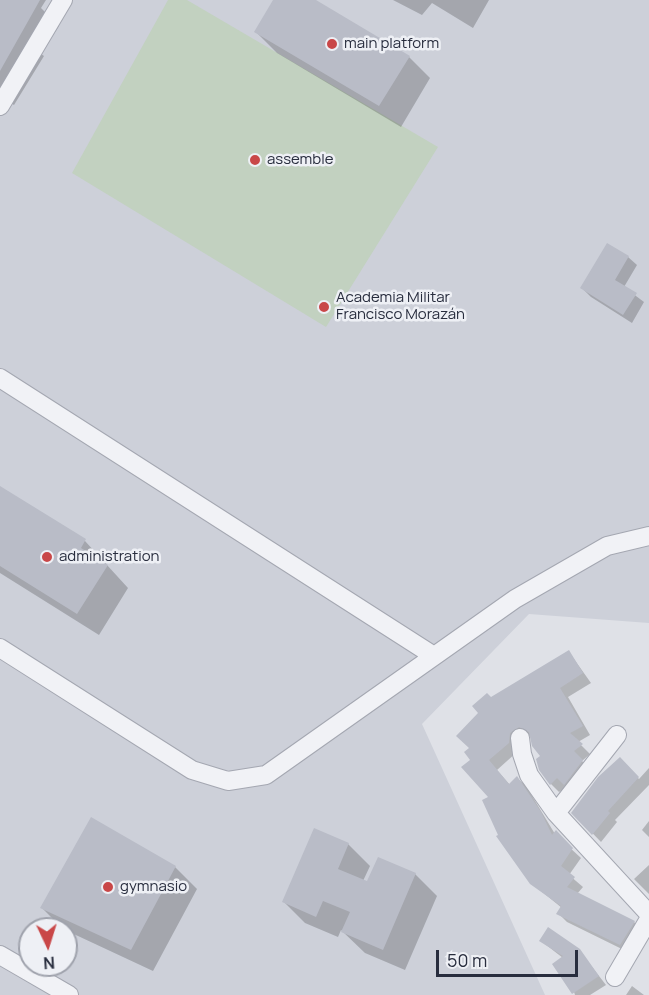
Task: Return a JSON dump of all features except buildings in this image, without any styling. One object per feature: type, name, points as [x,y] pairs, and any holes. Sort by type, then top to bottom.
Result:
[{"type":"street","points":[[0,106],[63,0]]},
{"type":"street","points":[[0,378],[434,656]]},
{"type":"street","points":[[0,648],[192,770],[228,781],[266,775],[515,599],[607,546],[649,536]]},
{"type":"street","points":[[556,813],[617,735]]},
{"type":"street","points":[[520,738],[529,776],[556,813],[649,914]]},
{"type":"street","points":[[615,977],[649,919]]},
{"type":"street","points":[[0,955],[69,995]]},
{"type":"shaded area","name":"Academia Militar Francisco Morazán","points":[[0,0],[649,0],[649,623],[529,614],[422,724],[545,995],[0,995]]},
{"type":"green space","name":"assemble","points":[[168,0],[187,0],[438,147],[326,327],[72,173]]},
{"type":"place","name":"main platform","points":[[332,44]]},
{"type":"place","name":"assemble","points":[[255,160]]},
{"type":"place","name":"Academia Militar Francisco Morazán","points":[[324,307]]},
{"type":"place","name":"administration","points":[[47,557]]},
{"type":"place","name":"gymnasio","points":[[108,887]]}]
